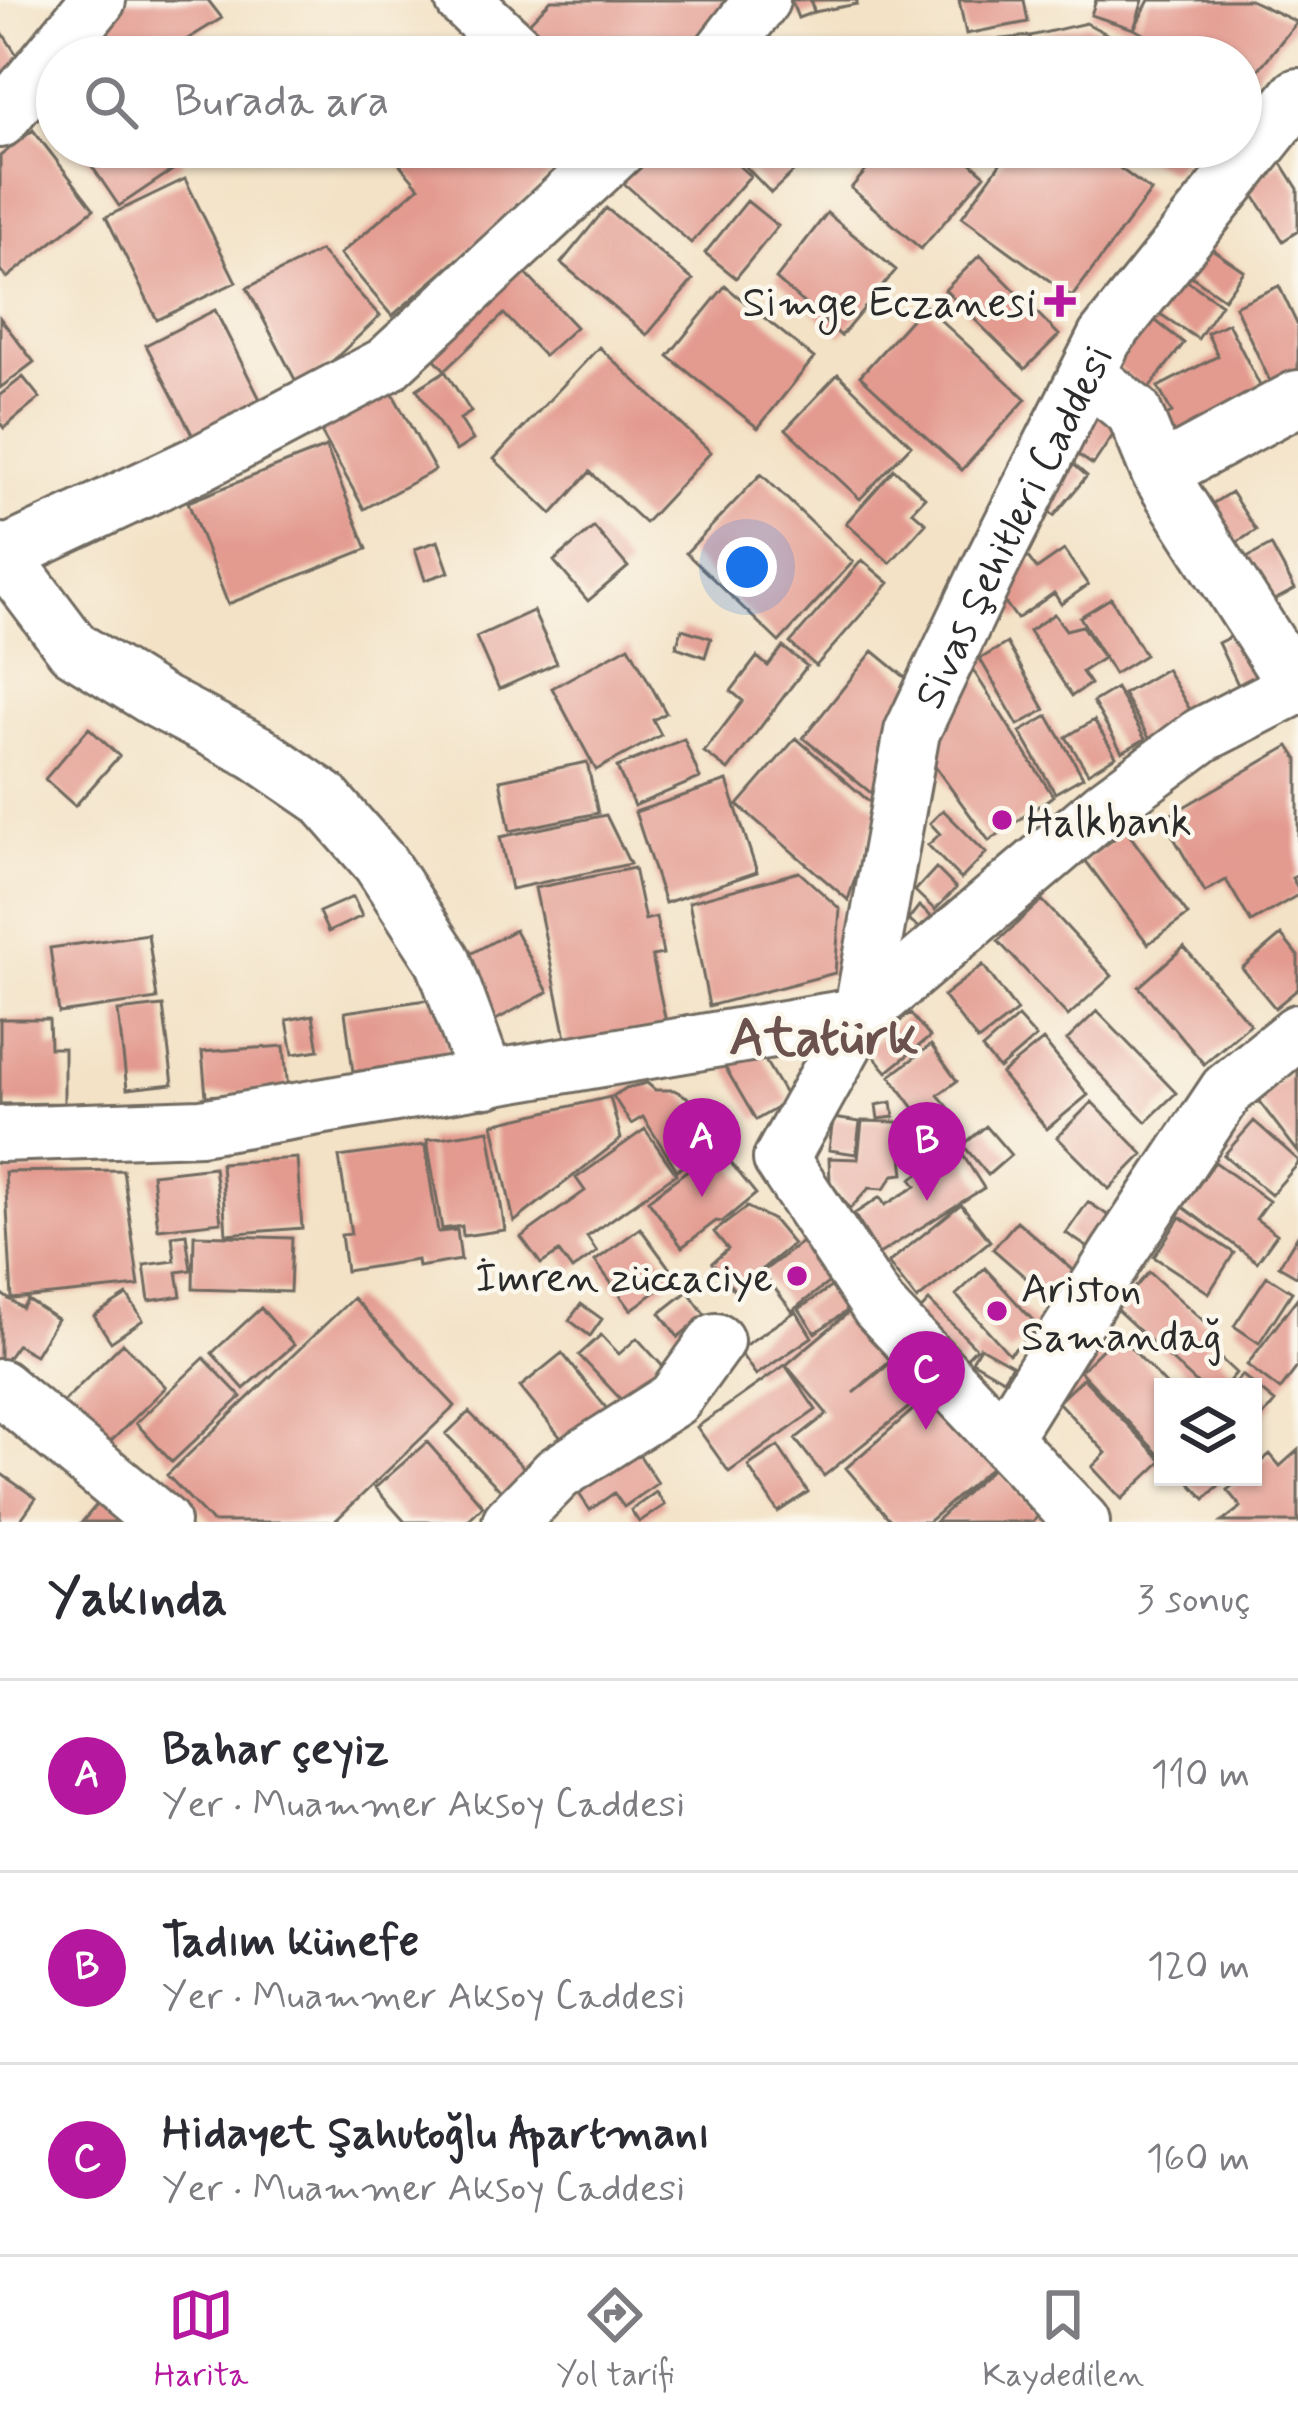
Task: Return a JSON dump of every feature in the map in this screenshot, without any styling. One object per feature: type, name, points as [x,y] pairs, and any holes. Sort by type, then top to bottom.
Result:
[{"type":"street","points":[[69,36],[98,0]]},
{"type":"street","points":[[464,0],[502,36]]},
{"type":"street","points":[[734,36],[762,0]]},
{"type":"street","points":[[0,120],[36,76]]},
{"type":"street","name":"Sivas Şehitleri Caddesi","points":[[1262,141],[1298,96]]},
{"type":"street","points":[[487,1080],[442,960],[380,863],[322,798],[256,752],[157,700],[73,648],[2,553],[204,461],[386,365],[597,168]]},
{"type":"street","name":"Sivas Şehitleri Caddesi","points":[[861,1015],[912,732],[1105,338],[1241,168]]},
{"type":"street","points":[[1073,1518],[1004,1436],[879,1307],[781,1159],[861,1015],[1106,806],[1202,735],[1297,686],[1159,473],[1134,412],[1087,375]]},
{"type":"street","points":[[1159,473],[1298,398]]},
{"type":"street","points":[[0,1134],[201,1127],[861,1015]]},
{"type":"street","points":[[1004,1436],[1227,1090],[1298,1032]]},
{"type":"street","points":[[510,1522],[557,1473],[674,1400],[716,1341]]},
{"type":"street","points":[[0,1387],[162,1522]]},
{"type":"building","points":[[120,0],[208,0],[222,18],[192,36],[88,36]]},
{"type":"building","points":[[551,0],[732,0],[736,5],[706,36],[532,36],[524,28]]},
{"type":"building","points":[[791,0],[810,0],[814,12],[798,18]]},
{"type":"building","points":[[812,0],[857,0],[857,4],[814,12]]},
{"type":"building","points":[[959,0],[1024,0],[1028,22],[966,34]]},
{"type":"building","points":[[1096,0],[1143,0],[1134,29],[1091,15]]},
{"type":"building","points":[[1149,0],[1250,0],[1297,22],[1262,65],[1262,36],[1147,36],[1134,29]]},
{"type":"building","points":[[1086,23],[1111,36],[1030,36]]},
{"type":"building","points":[[0,29],[24,66],[0,82]]},
{"type":"building","points":[[33,130],[36,168],[62,168],[94,209],[7,278],[0,270],[0,156]]},
{"type":"building","points":[[1281,162],[1298,189],[1298,231],[1283,241],[1246,183]]},
{"type":"building","points":[[93,168],[176,168],[119,206]]},
{"type":"building","points":[[403,168],[557,168],[392,316],[340,254],[419,187]]},
{"type":"building","points":[[627,168],[741,168],[750,176],[691,243],[618,178]]},
{"type":"building","points":[[747,168],[797,168],[771,193]]},
{"type":"building","points":[[868,168],[977,168],[985,175],[921,249],[851,188]]},
{"type":"building","points":[[997,168],[1120,168],[1151,191],[1072,297],[962,217]]},
{"type":"building","points":[[185,179],[236,282],[157,320],[106,217]]},
{"type":"building","points":[[747,201],[778,226],[736,278],[705,253]]},
{"type":"building","points":[[606,208],[693,280],[647,335],[561,263]]},
{"type":"building","points":[[827,213],[896,270],[841,336],[776,279]]},
{"type":"building","points":[[1206,245],[1244,271],[1224,299],[1187,273]]},
{"type":"building","points":[[320,251],[380,316],[301,391],[247,288]]},
{"type":"building","points":[[980,255],[1059,335],[1025,369],[945,290]]},
{"type":"building","points":[[510,257],[576,327],[544,356],[504,314],[445,370],[420,343]]},
{"type":"building","points":[[1180,276],[1221,304],[1198,339],[1157,312]]},
{"type":"building","points":[[725,286],[814,358],[758,428],[668,356]]},
{"type":"building","points":[[1279,286],[1298,326],[1298,392],[1279,401],[1235,306]]},
{"type":"building","points":[[924,305],[1026,399],[962,470],[860,376]]},
{"type":"building","points":[[215,310],[266,411],[198,446],[146,345]]},
{"type":"building","points":[[0,318],[34,362],[0,388]]},
{"type":"building","points":[[1152,318],[1184,343],[1147,391],[1115,366]]},
{"type":"building","points":[[1228,323],[1273,411],[1160,470],[1144,428],[1172,413],[1158,387],[1218,356],[1207,333]]},
{"type":"building","points":[[599,347],[711,452],[645,523],[590,472],[552,514],[494,459]]},
{"type":"building","points":[[445,371],[471,412],[460,419],[473,440],[456,451],[417,389]]},
{"type":"building","points":[[838,374],[911,445],[860,499],[786,429]]},
{"type":"building","points":[[23,377],[40,398],[4,428],[0,395]]},
{"type":"building","points":[[386,382],[435,470],[364,509],[315,421]]},
{"type":"building","points":[[1095,388],[1129,411],[1093,465],[1059,442]]},
{"type":"building","points":[[326,447],[367,549],[228,604],[188,502]]},
{"type":"building","points":[[1064,456],[1087,476],[1054,516],[1031,497]]},
{"type":"building","points":[[894,469],[925,497],[912,511],[926,523],[890,563],[846,523]]},
{"type":"building","points":[[761,474],[853,562],[779,642],[686,553]]},
{"type":"building","points":[[1231,492],[1256,530],[1221,553],[1196,514]]},
{"type":"building","points":[[594,527],[628,567],[588,601],[554,561]]},
{"type":"building","points":[[438,541],[449,572],[425,580],[415,549]]},
{"type":"building","points":[[1271,545],[1295,589],[1256,610],[1232,566]]},
{"type":"building","points":[[1064,550],[1088,585],[1061,604],[1054,593],[1017,619],[988,578],[1024,552],[1037,569]]},
{"type":"building","points":[[862,560],[889,583],[816,666],[790,643]]},
{"type":"building","points":[[1111,598],[1145,655],[1114,674],[1080,617]]},
{"type":"building","points":[[533,611],[557,663],[499,689],[476,637]]},
{"type":"building","points":[[1054,614],[1066,630],[1082,626],[1103,658],[1082,672],[1090,684],[1072,696],[1029,631]]},
{"type":"building","points":[[682,629],[711,638],[705,657],[676,647]]},
{"type":"building","points":[[1246,629],[1270,680],[1242,693],[1218,643]]},
{"type":"building","points":[[1007,643],[1045,710],[1018,725],[980,659]]},
{"type":"building","points":[[629,646],[666,713],[653,720],[661,735],[596,770],[552,688]]},
{"type":"building","points":[[783,647],[807,666],[728,770],[704,752],[743,701],[731,691],[757,657],[768,666]]},
{"type":"building","points":[[873,651],[917,687],[876,797],[803,738]]},
{"type":"building","points":[[1166,669],[1195,718],[1152,743],[1123,694]]},
{"type":"building","points":[[973,670],[1053,796],[989,841],[928,757]]},
{"type":"building","points":[[1116,688],[1145,739],[1122,752],[1093,702]]},
{"type":"building","points":[[1048,716],[1083,777],[1055,793],[1020,732]]},
{"type":"building","points":[[1094,720],[1116,756],[1088,773],[1066,737]]},
{"type":"building","points":[[89,728],[119,756],[75,806],[45,779]]},
{"type":"building","points":[[796,738],[878,809],[848,900],[738,805]]},
{"type":"building","points":[[684,739],[700,778],[634,806],[617,767]]},
{"type":"building","points":[[1289,746],[1298,760],[1298,875],[1292,878],[1298,895],[1251,922],[1226,880],[1205,892],[1163,819]]},
{"type":"building","points":[[587,762],[598,813],[510,831],[500,780]]},
{"type":"building","points":[[727,781],[757,872],[665,903],[635,812]]},
{"type":"building","points":[[943,810],[986,853],[961,879],[928,845],[940,834],[930,823]]},
{"type":"building","points":[[606,815],[630,864],[511,889],[500,837]]},
{"type":"building","points":[[1126,830],[1188,915],[1148,944],[1085,860]]},
{"type":"building","points":[[634,868],[645,920],[656,917],[663,954],[652,956],[667,1027],[568,1047],[535,888]]},
{"type":"building","points":[[936,868],[956,888],[935,910],[915,891]]},
{"type":"building","points":[[799,872],[840,909],[835,973],[709,1006],[689,902]]},
{"type":"building","points":[[353,897],[362,916],[328,932],[319,912]]},
{"type":"building","points":[[1042,900],[1112,976],[1068,1016],[998,941]]},
{"type":"building","points":[[919,906],[933,918],[923,931],[908,920]]},
{"type":"building","points":[[515,930],[548,992],[492,1022],[459,960]]},
{"type":"building","points":[[148,934],[157,999],[59,1013],[50,948]]},
{"type":"building","points":[[1281,935],[1298,956],[1298,989],[1275,1008],[1242,968]]},
{"type":"building","points":[[1184,947],[1250,1024],[1204,1064],[1139,987]]},
{"type":"building","points":[[983,965],[1017,1011],[978,1041],[943,996]]},
{"type":"building","points":[[440,998],[449,1057],[353,1072],[345,1012]]},
{"type":"building","points":[[163,1006],[173,1084],[127,1089],[118,1011]]},
{"type":"building","points":[[1097,1011],[1176,1093],[1146,1122],[1067,1040]]},
{"type":"building","points":[[910,1013],[930,1037],[887,1072],[867,1048]]},
{"type":"building","points":[[313,1015],[319,1050],[293,1054],[287,1020]]},
{"type":"building","points":[[1018,1017],[1036,1037],[999,1069],[982,1049]]},
{"type":"building","points":[[0,1019],[49,1019],[50,1048],[64,1048],[64,1103],[0,1104]]},
{"type":"building","points":[[1043,1040],[1088,1095],[1047,1129],[1001,1074]]},
{"type":"building","points":[[754,1042],[789,1101],[756,1120],[722,1062]]},
{"type":"building","points":[[931,1045],[957,1081],[938,1095],[950,1109],[928,1127],[890,1076]]},
{"type":"building","points":[[284,1046],[288,1090],[206,1096],[202,1052]]},
{"type":"building","points":[[1298,1067],[1298,1152],[1257,1099]]},
{"type":"building","points":[[647,1083],[655,1090],[674,1090],[687,1097],[717,1145],[677,1170],[643,1117],[631,1124],[613,1096]]},
{"type":"building","points":[[610,1097],[621,1139],[514,1222],[493,1124]]},
{"type":"building","points":[[892,1102],[894,1117],[878,1119],[876,1105]]},
{"type":"building","points":[[1092,1102],[1143,1154],[1109,1189],[1057,1137]]},
{"type":"building","points":[[833,1118],[860,1122],[856,1154],[829,1150]]},
{"type":"building","points":[[862,1121],[898,1122],[904,1174],[894,1175],[884,1189],[869,1188],[850,1209],[830,1182],[829,1158],[858,1159]]},
{"type":"building","points":[[1254,1121],[1298,1160],[1271,1195],[1224,1155]]},
{"type":"building","points":[[986,1126],[1011,1155],[988,1175],[963,1145]]},
{"type":"building","points":[[645,1129],[676,1174],[587,1237],[597,1252],[572,1270],[559,1252],[541,1264],[521,1237],[585,1191],[576,1178]]},
{"type":"building","points":[[489,1130],[505,1230],[463,1236],[462,1226],[442,1229],[427,1140]]},
{"type":"building","points":[[425,1145],[438,1232],[457,1230],[461,1260],[418,1267],[417,1260],[346,1271],[341,1235],[351,1234],[339,1157]]},
{"type":"building","points":[[718,1147],[756,1194],[682,1247],[648,1200]]},
{"type":"building","points":[[959,1149],[984,1188],[879,1254],[854,1214],[880,1197],[885,1205],[916,1186],[911,1179]]},
{"type":"building","points":[[297,1158],[302,1228],[226,1234],[221,1163]]},
{"type":"building","points":[[1215,1162],[1269,1201],[1256,1219],[1277,1234],[1257,1262],[1183,1207]]},
{"type":"building","points":[[214,1167],[221,1222],[158,1229],[152,1174]]},
{"type":"building","points":[[123,1170],[139,1286],[12,1299],[5,1172]]},
{"type":"building","points":[[1088,1202],[1120,1223],[1099,1255],[1066,1233]]},
{"type":"building","points":[[961,1204],[990,1241],[917,1300],[888,1263]]},
{"type":"building","points":[[747,1207],[773,1220],[793,1244],[735,1291],[712,1263],[728,1249],[714,1232]]},
{"type":"building","points":[[1180,1217],[1234,1253],[1209,1293],[1154,1257]]},
{"type":"building","points":[[1017,1221],[1080,1276],[1056,1304],[993,1249]]},
{"type":"building","points":[[640,1228],[676,1277],[631,1310],[595,1261]]},
{"type":"building","points":[[186,1234],[191,1270],[177,1272],[181,1296],[149,1301],[144,1265],[175,1261],[172,1236]]},
{"type":"building","points":[[194,1235],[292,1238],[290,1292],[193,1289]]},
{"type":"building","points":[[1298,1235],[1298,1277],[1279,1266]]},
{"type":"building","name":"İmren züccaciye","points":[[802,1242],[832,1280],[792,1311],[762,1272]]},
{"type":"building","name":"Ariston Samandağ","points":[[985,1268],[1039,1327],[1009,1354],[956,1295]]},
{"type":"building","points":[[1149,1272],[1217,1333],[1206,1345],[1236,1373],[1232,1378],[1191,1378],[1116,1309]]},
{"type":"building","points":[[1267,1276],[1292,1292],[1259,1343],[1234,1326]]},
{"type":"building","points":[[838,1282],[854,1306],[815,1333],[799,1309]]},
{"type":"building","points":[[688,1291],[705,1315],[678,1337],[660,1313]]},
{"type":"building","points":[[0,1293],[22,1308],[28,1300],[57,1319],[35,1355],[17,1345],[4,1363],[0,1360]]},
{"type":"building","points":[[127,1295],[143,1320],[111,1342],[94,1316]]},
{"type":"building","points":[[1298,1297],[1298,1366],[1280,1390],[1247,1365]]},
{"type":"building","points":[[353,1298],[455,1406],[334,1522],[212,1522],[167,1475]]},
{"type":"building","points":[[929,1301],[976,1348],[957,1368],[909,1322]]},
{"type":"building","points":[[581,1304],[602,1319],[590,1336],[569,1320]]},
{"type":"building","points":[[856,1306],[896,1355],[853,1393],[899,1356],[928,1392],[824,1476],[795,1439],[827,1414],[786,1365]]},
{"type":"building","points":[[261,1308],[294,1345],[244,1389],[212,1353]]},
{"type":"building","points":[[796,1311],[812,1337],[756,1375],[738,1350]]},
{"type":"building","points":[[1118,1334],[1160,1378],[1154,1378],[1154,1449],[1080,1371]]},
{"type":"building","points":[[601,1335],[619,1354],[637,1338],[666,1370],[627,1406],[579,1355]]},
{"type":"building","points":[[123,1343],[166,1387],[100,1452],[57,1408]]},
{"type":"building","points":[[980,1347],[1012,1365],[1003,1379],[972,1361]]},
{"type":"building","points":[[562,1353],[615,1419],[573,1453],[520,1387]]},
{"type":"building","points":[[204,1358],[241,1397],[172,1462],[136,1423]]},
{"type":"building","points":[[785,1365],[816,1410],[729,1472],[697,1427]]},
{"type":"building","points":[[1083,1378],[1154,1453],[1154,1469],[1122,1499],[1092,1467],[1106,1453],[1058,1402]]},
{"type":"building","points":[[1262,1391],[1275,1402],[1262,1418]]},
{"type":"building","points":[[931,1394],[993,1466],[928,1522],[892,1522],[846,1468]]},
{"type":"building","points":[[469,1412],[528,1472],[505,1495],[446,1434]]},
{"type":"building","points":[[427,1442],[483,1506],[466,1522],[405,1522],[375,1488]]},
{"type":"building","points":[[632,1444],[658,1483],[624,1507],[614,1493],[590,1510],[573,1485]]},
{"type":"building","points":[[778,1446],[808,1492],[778,1512],[748,1466]]},
{"type":"building","points":[[1298,1450],[1298,1522],[1222,1522],[1241,1507],[1227,1490],[1262,1486],[1262,1461],[1270,1454],[1280,1466]]},
{"type":"building","points":[[995,1466],[1040,1515],[1032,1522],[935,1522]]},
{"type":"building","points":[[0,1473],[36,1498],[19,1522],[0,1522]]},
{"type":"building","points":[[1193,1486],[1218,1486],[1205,1499]]},
{"type":"building","points":[[656,1492],[665,1505],[639,1522],[631,1510]]},
{"type":"building","points":[[105,1495],[137,1522],[82,1522]]},
{"type":"place","name":"Simge Eczanesi","points":[[1060,301]]},
{"type":"place","name":"Halkbank","points":[[1002,820]]},
{"type":"place","name":"Bahar çeyiz","points":[[702,1197]]},
{"type":"place","name":"Tadım künefe","points":[[927,1201]]},
{"type":"place","name":"İmren züccaciye","points":[[797,1276]]},
{"type":"place","name":"Ariston Samandağ","points":[[997,1311]]},
{"type":"place","name":"Hidayet Şahutoğlu Apartmanı","points":[[926,1430]]},
{"type":"district","name":"Atatürk","points":[[824,1035]]}]
